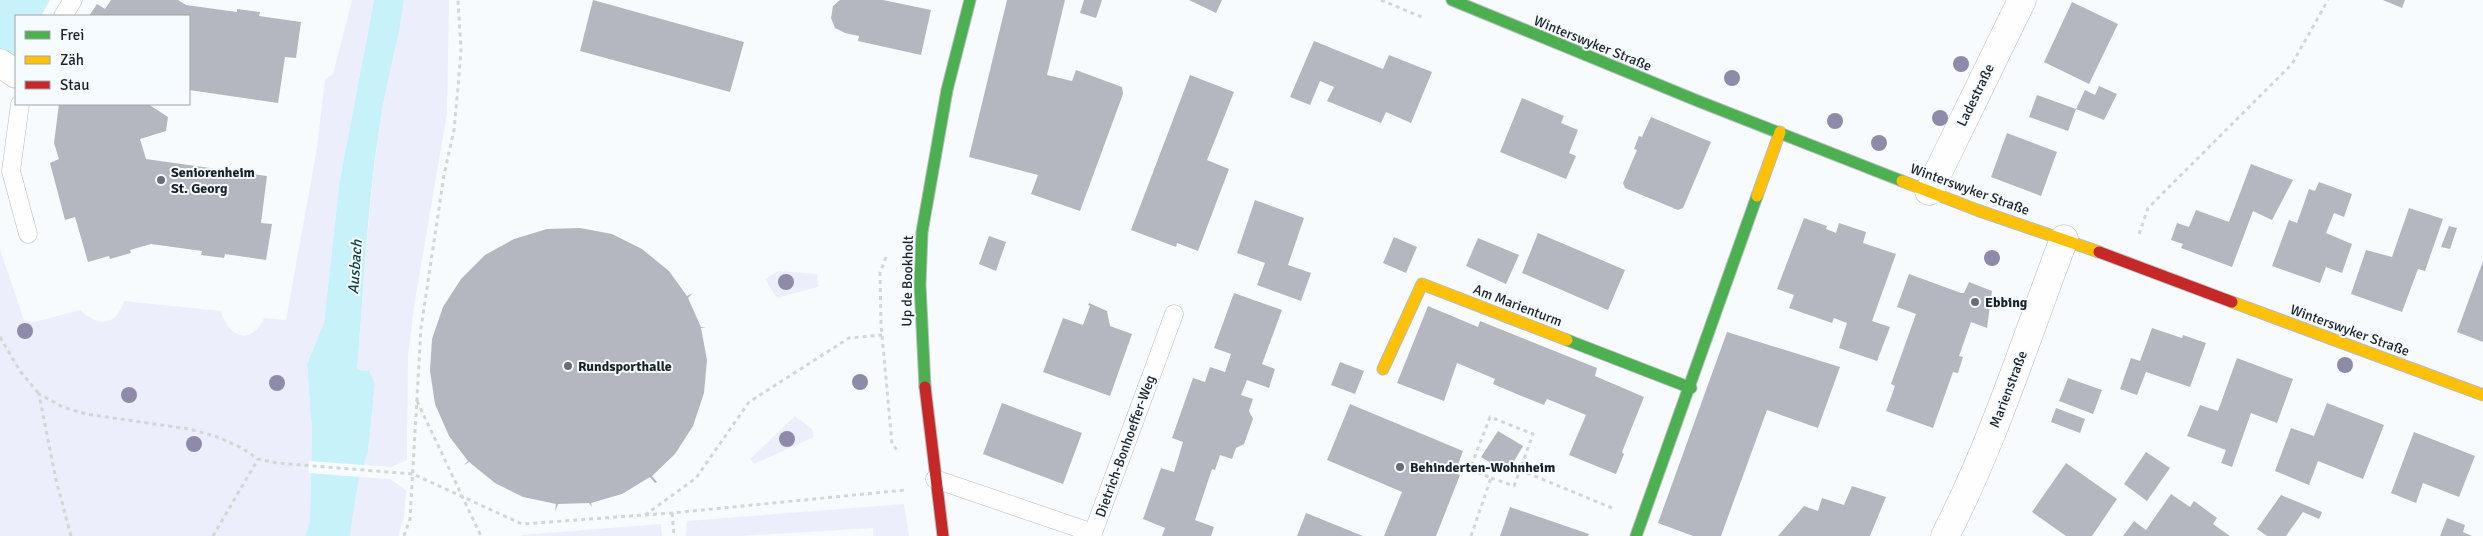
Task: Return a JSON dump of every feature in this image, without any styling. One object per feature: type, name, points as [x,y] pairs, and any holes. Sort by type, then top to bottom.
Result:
[{"type":"street","name":"Up de Bookholt","points":[[943,536],[935,479],[921,336],[920,246],[941,116],[970,0]]},
{"type":"street","name":"Winterswyker Straße","points":[[1452,0],[1546,40],[1977,210],[2064,238],[2483,394]]},
{"type":"street","name":"Ladestraße","points":[[1929,191],[2022,0]]},
{"type":"street","points":[[1636,536],[1780,132]]},
{"type":"street","name":"Marienstraße","points":[[1945,536],[1966,496],[2064,238]]},
{"type":"street","name":"Am Marienturm","points":[[1383,369],[1422,284],[1690,388]]},
{"type":"lane","points":[[64,15],[73,0]]},
{"type":"lane","points":[[20,105],[11,172],[28,234]]},
{"type":"lane","name":"Dietrich-Bonhoeffer-Weg","points":[[935,479],[1093,533],[1174,314]]},
{"type":"path","points":[[404,536],[410,519],[421,328],[444,175],[454,130],[461,50],[458,0]]},
{"type":"path","points":[[2137,238],[2148,208],[2292,64],[2328,0]]},
{"type":"path","points":[[644,516],[696,478],[749,402],[849,338],[882,335]]},
{"type":"path","points":[[0,337],[20,371],[39,394],[63,407],[86,414],[181,427],[215,436],[240,447],[258,459],[295,465],[413,474],[522,524],[644,516],[911,489],[935,479]]},
{"type":"path","points":[[39,394],[56,480],[72,536]]},
{"type":"path","points":[[417,401],[481,536]]},
{"type":"path","points":[[1490,417],[1533,434],[1514,486],[1491,478],[1470,470],[1490,417]]},
{"type":"path","points":[[213,536],[258,459]]},
{"type":"path","points":[[1520,470],[1642,520]]},
{"type":"path","points":[[1471,536],[1491,478]]},
{"type":"path","points":[[672,513],[674,536]]},
{"type":"shaded area","points":[[352,0],[374,0],[339,185],[324,323],[307,364],[312,432],[310,521],[305,536],[0,536],[0,249],[24,320],[34,322],[80,310],[87,316],[106,322],[116,316],[124,301],[221,311],[229,327],[240,335],[253,333],[264,318],[286,320],[317,148],[325,79],[333,74]]},
{"type":"shaded area","points":[[404,0],[449,0],[447,114],[415,300],[408,356],[407,460],[391,467],[363,465],[368,452],[375,385],[357,370],[369,216],[376,154]]},
{"type":"shaded area","points":[[778,271],[817,274],[818,287],[777,298],[765,279]]},
{"type":"shaded area","points":[[795,416],[812,429],[814,437],[754,464],[750,459]]},
{"type":"shaded area","points":[[359,477],[390,479],[406,490],[404,518],[398,536],[350,536]]},
{"type":"shaded area","points":[[904,504],[909,536],[873,536],[873,528],[739,536],[686,536],[687,521]]},
{"type":"shaded area","points":[[661,524],[662,536],[521,536],[521,535]]},
{"type":"water","points":[[0,0],[50,0],[42,15],[15,15],[15,57],[0,79]]},
{"type":"water","name":"Ausbach","points":[[374,0],[404,0],[380,123],[366,246],[357,370],[369,371],[375,384],[368,452],[359,477],[350,536],[305,536],[310,521],[312,432],[307,364],[324,323],[339,185]]},
{"type":"pier","points":[[309,461],[366,465],[361,477],[308,473]]},
{"type":"building","points":[[111,0],[178,0],[186,5],[237,12],[237,9],[260,12],[259,16],[301,22],[296,58],[285,57],[278,103],[190,90],[190,15],[90,15],[97,4],[105,9]]},
{"type":"building","points":[[593,0],[744,42],[730,92],[580,51]]},
{"type":"building","points":[[840,0],[883,0],[931,10],[921,55],[858,41],[859,36],[845,33],[835,28],[831,18],[833,6]]},
{"type":"building","points":[[1007,0],[1065,0],[1047,75],[1072,81],[1076,70],[1122,87],[1123,94],[1080,211],[1031,194],[1038,175],[969,157]]},
{"type":"building","points":[[1084,0],[1102,0],[1096,18],[1080,13]]},
{"type":"building","points":[[1189,0],[1222,0],[1216,13]]},
{"type":"building","points":[[2383,0],[2405,0],[2402,8]]},
{"type":"building","points":[[2072,2],[2118,24],[2089,84],[2044,62]]},
{"type":"building","points":[[1314,41],[1383,69],[1389,55],[1432,72],[1411,123],[1386,112],[1381,123],[1327,101],[1334,87],[1320,81],[1310,105],[1290,97]]},
{"type":"building","points":[[1190,75],[1234,92],[1207,160],[1229,169],[1198,251],[1177,243],[1176,247],[1131,230]]},
{"type":"building","points":[[2099,86],[2117,94],[2104,120],[2076,109],[2085,90],[2095,95]]},
{"type":"building","points":[[2037,95],[2076,109],[2068,131],[2029,117]]},
{"type":"building","points":[[1522,98],[1564,116],[1561,123],[1578,130],[1569,153],[1576,156],[1566,179],[1500,152]]},
{"type":"building","name":"Seniorenheim St. Georg","points":[[59,105],[150,105],[168,117],[166,131],[140,139],[146,159],[267,176],[261,223],[272,224],[266,260],[225,254],[224,258],[201,255],[202,251],[151,244],[130,250],[131,253],[110,259],[109,256],[88,262],[75,217],[65,220],[50,163],[59,159],[54,143]]},
{"type":"building","points":[[1651,117],[1711,142],[1683,208],[1678,210],[1625,188],[1623,183],[1637,150],[1634,149],[1639,136],[1642,137]]},
{"type":"building","points":[[2007,133],[2057,152],[2041,196],[1991,177]]},
{"type":"building","points":[[2251,164],[2293,180],[2272,220],[2253,211],[2232,267],[2181,248],[2183,244],[2171,240],[2177,223],[2189,227],[2196,210],[2229,222]]},
{"type":"building","points":[[2319,182],[2352,194],[2344,217],[2334,213],[2326,233],[2352,244],[2342,273],[2326,267],[2320,283],[2272,266],[2289,220],[2297,223],[2309,189],[2315,191]]},
{"type":"building","points":[[1255,200],[1304,218],[1288,265],[1311,273],[1301,301],[1257,285],[1265,263],[1237,253]]},
{"type":"building","points":[[2409,208],[2443,219],[2425,271],[2418,269],[2402,312],[2351,294],[2366,250],[2392,257]]},
{"type":"building","points":[[1804,218],[1827,226],[1826,229],[1836,233],[1839,223],[1866,232],[1863,243],[1896,254],[1872,321],[1890,327],[1877,361],[1839,348],[1847,323],[1834,318],[1832,323],[1789,308],[1794,295],[1777,289]]},
{"type":"building","points":[[2449,226],[2457,228],[2450,249],[2441,247]]},
{"type":"building","name":"Rundsporthalle","points":[[580,228],[612,234],[642,249],[669,271],[687,296],[693,293],[688,298],[701,327],[706,327],[701,328],[707,360],[704,393],[693,426],[675,454],[652,476],[657,482],[655,483],[650,477],[622,494],[591,503],[592,507],[589,503],[558,504],[555,512],[556,504],[523,497],[495,483],[469,462],[464,465],[468,461],[449,436],[435,404],[430,371],[432,339],[443,307],[461,279],[485,255],[514,239],[547,229]]},
{"type":"building","points":[[1538,233],[1625,270],[1608,310],[1522,273]]},
{"type":"building","points":[[989,236],[1006,242],[996,271],[979,264]]},
{"type":"building","points":[[1394,237],[1417,247],[1406,273],[1383,263]]},
{"type":"building","points":[[1478,238],[1519,255],[1506,284],[1466,266]]},
{"type":"building","points":[[2483,261],[2483,342],[2457,332]]},
{"type":"building","points":[[1909,274],[1961,293],[1964,293],[1969,282],[1992,291],[1987,328],[1971,322],[1959,356],[1963,357],[1958,373],[1953,372],[1933,428],[1886,411],[1895,386],[1891,384],[1916,314],[1897,307]]},
{"type":"building","points":[[1234,293],[1282,310],[1262,364],[1275,369],[1269,388],[1247,380],[1241,395],[1253,399],[1249,411],[1253,419],[1244,444],[1236,448],[1232,459],[1220,455],[1215,470],[1212,469],[1195,520],[1214,527],[1211,536],[1162,536],[1165,528],[1143,519],[1161,468],[1174,472],[1183,442],[1172,438],[1193,378],[1205,382],[1210,367],[1225,372],[1231,354],[1214,348]]},
{"type":"building","points":[[1089,303],[1107,311],[1110,326],[1132,334],[1110,396],[1043,372],[1063,318],[1083,325],[1090,306],[1088,305]]},
{"type":"building","points":[[1428,306],[1478,327],[1480,321],[1597,368],[1595,376],[1644,397],[1622,452],[1624,454],[1616,474],[1569,455],[1586,415],[1547,399],[1544,405],[1519,395],[1493,384],[1495,379],[1457,363],[1444,401],[1397,383]]},
{"type":"building","points":[[2152,328],[2182,338],[2183,335],[2206,343],[2190,387],[2146,372],[2137,395],[2120,389],[2131,358],[2140,361]]},
{"type":"building","points":[[1727,332],[1840,367],[1818,428],[1767,410],[1721,536],[1693,536],[1658,523]]},
{"type":"building","points":[[2237,358],[2293,379],[2277,423],[2251,413],[2232,467],[2221,463],[2226,450],[2187,436],[2200,405],[2218,411]]},
{"type":"building","points":[[1340,362],[1364,371],[1355,394],[1331,385]]},
{"type":"building","points":[[2068,378],[2102,390],[2093,414],[2059,401]]},
{"type":"building","points":[[1002,403],[1082,433],[1063,484],[983,454]]},
{"type":"building","points":[[2327,403],[2384,425],[2363,479],[2318,461],[2309,485],[2275,471],[2291,428],[2314,436]]},
{"type":"building","name":"Behinderten-Wohnheim","points":[[1350,404],[1463,451],[1455,473],[1460,475],[1436,536],[1384,536],[1402,492],[1327,460]]},
{"type":"building","points":[[2056,408],[2085,419],[2080,433],[2051,422]]},
{"type":"building","points":[[1498,431],[1523,446],[1507,473],[1481,457]]},
{"type":"building","points":[[2414,432],[2475,456],[2459,497],[2423,483],[2416,503],[2391,493]]},
{"type":"building","points":[[2146,452],[2170,468],[2147,501],[2124,484]]},
{"type":"building","points":[[2066,463],[2117,499],[2092,536],[2066,536],[2032,512]]},
{"type":"building","points":[[1852,486],[1886,497],[1870,536],[1778,536],[1804,506],[1818,511],[1822,498],[1844,505]]},
{"type":"building","points":[[2171,494],[2190,507],[2194,501],[2217,518],[2213,524],[2230,536],[2123,536],[2134,521],[2146,530]]},
{"type":"building","points":[[2281,495],[2322,512],[2319,519],[2303,512],[2286,536],[2267,536],[2257,529]]},
{"type":"building","points":[[1510,507],[1589,534],[1588,536],[1500,536]]},
{"type":"building","points":[[1306,513],[1363,536],[1297,536]]},
{"type":"building","points":[[2447,518],[2465,525],[2463,532],[2472,536],[2440,536]]},
{"type":"traffic: fast","points":[[925,387],[920,285],[922,232],[947,90],[970,0]]},
{"type":"traffic: fast","points":[[1452,0],[1698,101],[1902,181]]},
{"type":"traffic: fast","points":[[1636,536],[1757,196]]},
{"type":"traffic: fast","points":[[1567,340],[1691,388]]},
{"type":"traffic: slow","points":[[1757,196],[1780,132]]},
{"type":"traffic: slow","points":[[1902,181],[1977,210],[2099,252]]},
{"type":"traffic: slow","points":[[1383,369],[1422,284],[1567,340]]},
{"type":"traffic: slow","points":[[2232,302],[2483,395]]},
{"type":"traffic: jam","points":[[2099,252],[2232,302]]},
{"type":"traffic: jam","points":[[925,387],[943,536]]},
{"type":"place","name":"Seniorenheim St. Georg","points":[[161,180]]},
{"type":"place","name":"Ebbing","points":[[1975,302]]},
{"type":"place","name":"Rundsporthalle","points":[[568,366]]},
{"type":"place","name":"Behinderten-Wohnheim","points":[[1400,467]]}]
